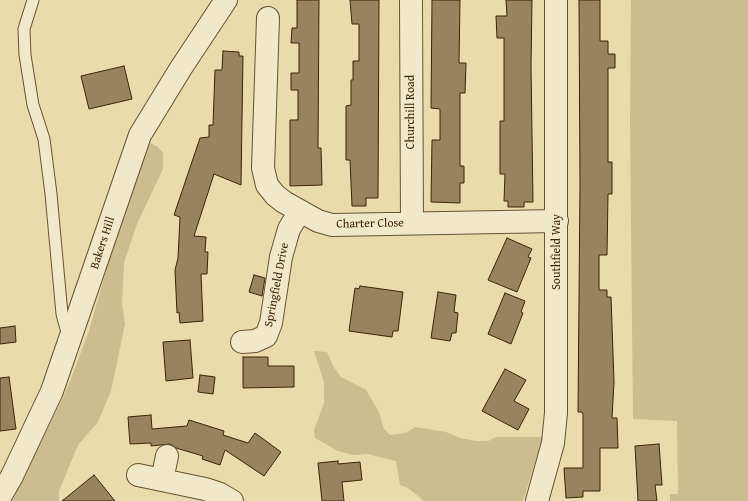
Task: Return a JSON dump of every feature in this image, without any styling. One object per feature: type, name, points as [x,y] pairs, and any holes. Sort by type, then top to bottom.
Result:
[{"type":"street","name":"Bakers Hill","points":[[0,497],[49,397],[140,136],[181,68],[226,0]]},
{"type":"street","name":"Churchill Road","points":[[411,0],[412,224]]},
{"type":"street","name":"Southfield Way","points":[[537,501],[553,443],[556,413],[556,0]]},
{"type":"street","name":"Charter Close","points":[[267,18],[264,178],[267,185],[275,195],[318,221],[332,225],[557,221]]},
{"type":"street","name":"Springfield Drive","points":[[242,342],[255,341],[266,336],[271,323],[281,257],[289,229],[300,211]]},
{"type":"street","points":[[162,480],[167,456]]},
{"type":"street","points":[[138,475],[220,494],[232,501]]},
{"type":"lane","points":[[33,0],[24,29],[25,55],[33,105],[44,139],[51,194],[62,314],[69,342]]},
{"type":"shaded area","points":[[631,0],[748,0],[748,501],[670,501],[670,494],[678,494],[677,421],[633,419],[630,121]]},
{"type":"shaded area","points":[[148,142],[158,147],[163,153],[163,169],[137,224],[124,263],[122,303],[125,324],[111,391],[98,422],[78,445],[59,491],[59,501],[12,501],[67,389],[89,331],[111,253]]},
{"type":"shaded area","points":[[314,351],[327,352],[333,366],[341,377],[366,390],[379,412],[384,429],[390,435],[406,433],[415,427],[446,432],[460,438],[476,441],[488,441],[496,437],[543,437],[523,501],[424,501],[408,488],[400,485],[396,461],[367,454],[353,455],[338,451],[315,438],[314,430],[324,403],[324,382]]},
{"type":"building","points":[[297,0],[319,0],[318,148],[321,148],[322,185],[290,186],[290,120],[298,120],[298,90],[291,90],[291,73],[299,73],[299,43],[291,43],[292,28],[297,28]]},
{"type":"building","points":[[350,0],[379,0],[378,198],[366,198],[366,206],[352,206],[350,160],[346,160],[346,106],[351,105],[353,61],[359,61],[359,24],[352,24]]},
{"type":"building","points":[[432,0],[460,0],[459,63],[466,63],[465,93],[460,93],[460,166],[464,166],[464,183],[460,183],[460,203],[431,202],[432,140],[440,140],[440,109],[431,108]]},
{"type":"building","points":[[506,0],[532,0],[531,66],[533,202],[524,202],[524,207],[508,207],[508,201],[504,201],[505,174],[500,174],[500,121],[504,121],[504,38],[497,38],[496,16],[507,16]]},
{"type":"building","points":[[579,0],[600,0],[600,41],[608,41],[608,54],[615,54],[615,68],[608,68],[608,162],[612,162],[612,194],[608,194],[607,255],[599,255],[599,290],[607,290],[607,297],[611,297],[614,382],[612,418],[617,418],[618,448],[600,448],[600,491],[583,491],[583,497],[566,498],[564,468],[583,468],[583,414],[582,412],[578,412],[580,184]]},
{"type":"building","points":[[223,51],[239,52],[239,56],[243,56],[241,185],[214,174],[194,236],[206,237],[205,252],[208,252],[207,274],[201,274],[203,321],[180,323],[179,312],[177,313],[175,270],[178,258],[180,217],[174,215],[200,138],[209,137],[209,125],[213,125],[215,70],[222,70]]},
{"type":"building","points":[[124,66],[132,99],[89,109],[81,76]]},
{"type":"building","points":[[507,238],[532,249],[528,257],[531,258],[517,292],[488,280]]},
{"type":"building","points":[[254,275],[265,278],[262,296],[249,292]]},
{"type":"building","points":[[360,286],[403,292],[398,331],[393,331],[392,337],[349,331],[355,288],[359,289]]},
{"type":"building","points":[[438,292],[456,295],[454,312],[458,313],[456,333],[452,333],[450,341],[431,338]]},
{"type":"building","points":[[505,293],[525,301],[521,312],[523,313],[511,344],[488,334]]},
{"type":"building","points":[[15,326],[16,342],[0,344],[0,328]]},
{"type":"building","points":[[190,340],[193,378],[166,381],[163,342]]},
{"type":"building","points":[[243,357],[268,357],[268,366],[294,366],[294,387],[243,388]]},
{"type":"building","points":[[505,369],[526,380],[514,401],[529,409],[518,430],[482,411]]},
{"type":"building","points":[[200,375],[215,377],[213,394],[198,392]]},
{"type":"building","points":[[9,377],[16,429],[0,431],[0,378]]},
{"type":"building","points":[[151,415],[152,429],[187,426],[189,420],[224,431],[223,435],[248,443],[255,433],[281,452],[264,476],[225,450],[220,465],[202,459],[203,456],[176,448],[170,444],[151,446],[151,443],[130,444],[128,417]]},
{"type":"building","points":[[659,444],[662,485],[655,485],[657,501],[638,501],[635,446]]},
{"type":"building","points":[[338,461],[338,464],[360,462],[362,480],[342,482],[344,501],[322,501],[318,463]]},
{"type":"building","points":[[94,475],[115,501],[62,501]]}]
